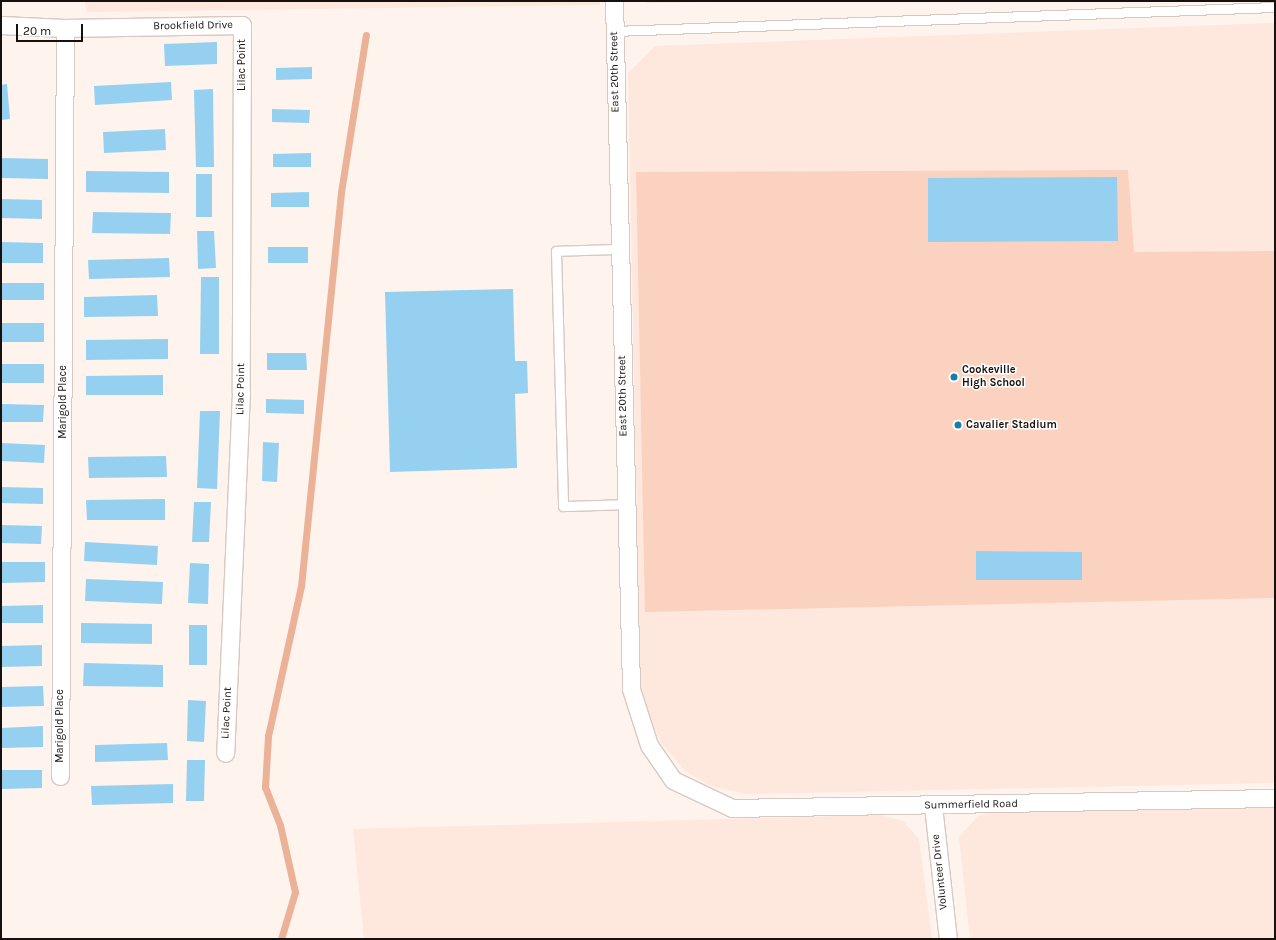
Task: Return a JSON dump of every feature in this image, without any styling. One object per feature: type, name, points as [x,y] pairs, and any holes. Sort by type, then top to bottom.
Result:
[{"type":"street","name":"East 20th Street","points":[[614,1],[631,689],[649,745],[673,780]]},
{"type":"street","name":"Brookfield Drive","points":[[1,25],[65,28],[242,25]]},
{"type":"street","name":"Lilac Point","points":[[225,753],[241,392],[242,25]]},
{"type":"street","name":"Marigold Place","points":[[60,776],[65,28]]},
{"type":"street","name":"Summerfield Road","points":[[673,780],[732,808],[933,806],[1275,798]]},
{"type":"street","name":"Volunteer Drive","points":[[933,806],[948,939]]},
{"type":"lane","points":[[614,31],[1275,7]]},
{"type":"lane","points":[[619,249],[556,250],[557,298],[563,506],[626,504]]},
{"type":"shaded area","points":[[84,1],[600,1],[600,5],[87,12]]},
{"type":"shaded area","points":[[643,1],[782,1],[648,3]]},
{"type":"shaded area","name":"Cookeville High School","points":[[1275,23],[1275,783],[747,794],[711,786],[685,771],[662,744],[649,718],[640,681],[628,73],[655,46]]},
{"type":"shaded area","name":"Cavalier Stadium","points":[[1128,170],[1134,252],[1275,251],[1275,598],[645,612],[636,172]]},
{"type":"shaded area","points":[[1275,808],[1275,939],[970,939],[959,837],[978,816],[993,811]]},
{"type":"shaded area","points":[[880,815],[903,821],[919,839],[932,939],[364,939],[353,829]]},
{"type":"building","points":[[217,42],[217,64],[165,66],[164,44]]},
{"type":"building","points":[[312,67],[312,79],[276,80],[276,68]]},
{"type":"building","points":[[171,82],[172,100],[95,105],[94,86]]},
{"type":"building","points":[[7,84],[10,119],[1,120],[1,85]]},
{"type":"building","points":[[213,89],[214,167],[196,167],[194,90]]},
{"type":"building","points":[[272,109],[310,110],[309,123],[272,122]]},
{"type":"building","points":[[165,129],[166,150],[104,153],[103,132]]},
{"type":"building","points":[[311,153],[311,167],[273,167],[273,154]]},
{"type":"building","points":[[1,158],[48,159],[48,179],[1,178]]},
{"type":"building","points":[[86,171],[169,172],[169,193],[86,192]]},
{"type":"building","points":[[196,174],[212,174],[212,217],[196,217]]},
{"type":"building","points":[[1117,177],[1118,241],[928,242],[928,178]]},
{"type":"building","points":[[309,192],[309,207],[271,207],[271,193]]},
{"type":"building","points":[[1,199],[42,200],[42,219],[1,218]]},
{"type":"building","points":[[93,212],[171,213],[170,234],[92,233]]},
{"type":"building","points":[[197,231],[214,231],[216,268],[198,269]]},
{"type":"building","points":[[1,242],[43,243],[43,263],[1,263]]},
{"type":"building","points":[[268,247],[308,247],[308,263],[268,263]]},
{"type":"building","points":[[169,258],[170,277],[89,279],[88,260]]},
{"type":"building","points":[[201,277],[219,277],[219,354],[200,354]]},
{"type":"building","points":[[1,283],[44,283],[44,300],[1,300]]},
{"type":"building","points":[[513,289],[515,361],[527,361],[528,393],[515,394],[517,468],[390,472],[385,292]]},
{"type":"building","points":[[157,295],[158,316],[84,317],[84,297]]},
{"type":"building","points":[[1,323],[44,323],[44,342],[1,342]]},
{"type":"building","points":[[168,339],[168,359],[86,360],[86,340]]},
{"type":"building","points":[[267,353],[306,353],[307,370],[267,370]]},
{"type":"building","points":[[1,364],[44,364],[44,383],[1,383]]},
{"type":"building","points":[[163,375],[163,395],[86,395],[86,376]]},
{"type":"building","points":[[266,399],[304,400],[304,414],[266,413]]},
{"type":"building","points":[[1,404],[44,405],[43,422],[1,422]]},
{"type":"building","points":[[200,411],[220,411],[217,489],[197,488]]},
{"type":"building","points":[[263,442],[279,443],[277,482],[262,481]]},
{"type":"building","points":[[1,443],[45,445],[44,463],[1,461]]},
{"type":"building","points":[[166,456],[167,477],[89,478],[88,457]]},
{"type":"building","points":[[1,487],[43,488],[43,504],[1,503]]},
{"type":"building","points":[[165,499],[165,520],[87,520],[86,500]]},
{"type":"building","points":[[194,502],[211,502],[209,542],[192,542]]},
{"type":"building","points":[[1,525],[42,526],[41,544],[1,543]]},
{"type":"building","points":[[85,542],[158,546],[157,565],[84,561]]},
{"type":"building","points":[[976,551],[1082,552],[1082,580],[976,580]]},
{"type":"building","points":[[1,562],[45,562],[45,582],[1,583]]},
{"type":"building","points":[[190,563],[209,564],[208,604],[188,603]]},
{"type":"building","points":[[86,579],[163,582],[162,604],[85,601]]},
{"type":"building","points":[[43,605],[43,623],[1,623],[1,606]]},
{"type":"building","points":[[81,623],[152,624],[152,644],[81,643]]},
{"type":"building","points":[[189,625],[207,625],[207,665],[189,665]]},
{"type":"building","points":[[42,645],[42,666],[1,667],[1,646]]},
{"type":"building","points":[[84,663],[163,665],[163,687],[83,686]]},
{"type":"building","points":[[43,686],[44,706],[1,707],[1,687]]},
{"type":"building","points":[[188,700],[206,701],[204,742],[187,741]]},
{"type":"building","points":[[43,726],[43,747],[1,748],[1,728]]},
{"type":"building","points":[[167,743],[168,760],[95,762],[95,745]]},
{"type":"building","points":[[187,760],[205,760],[204,801],[186,801]]},
{"type":"building","points":[[1,770],[42,770],[42,788],[1,789]]},
{"type":"building","points":[[173,784],[173,803],[92,805],[91,786]]},
{"type":"waterway","points":[[281,939],[295,892],[280,825],[265,787],[268,736],[301,586],[341,192],[366,35]]},
{"type":"place","name":"Cookeville High School","points":[[954,377]]},
{"type":"place","name":"Cavalier Stadium","points":[[958,425]]}]
